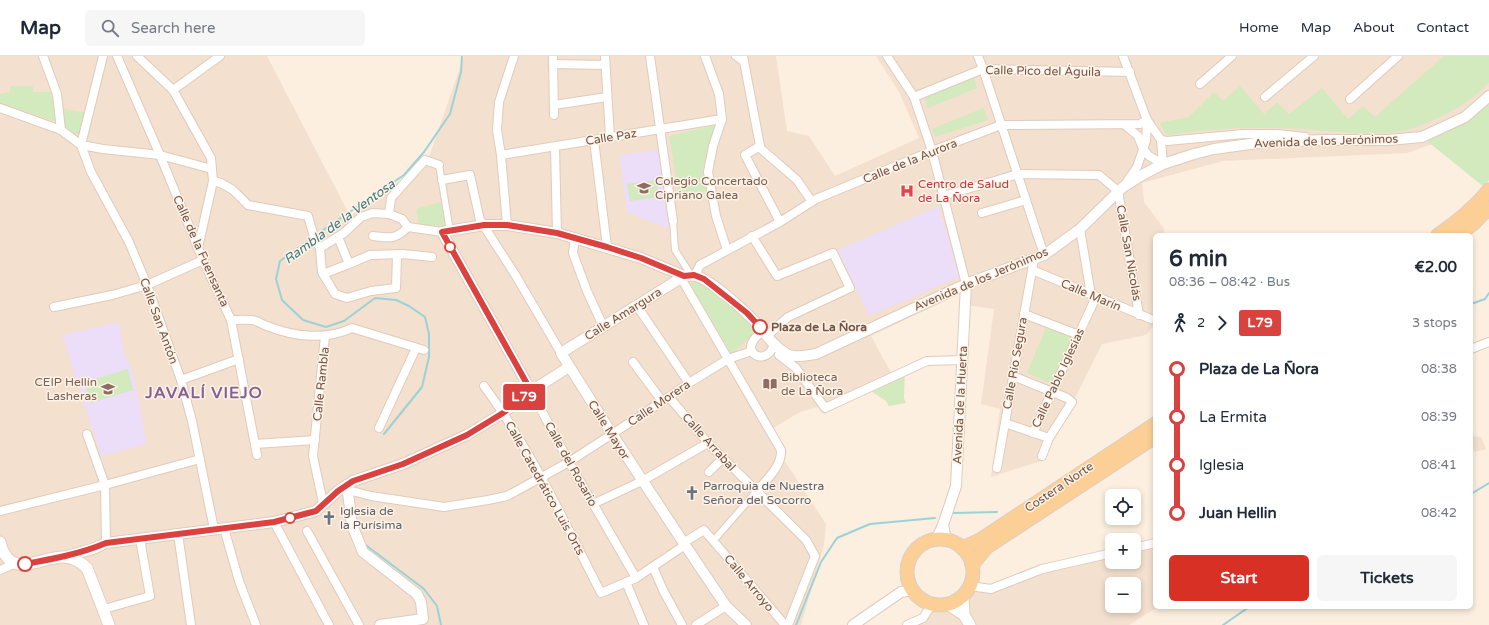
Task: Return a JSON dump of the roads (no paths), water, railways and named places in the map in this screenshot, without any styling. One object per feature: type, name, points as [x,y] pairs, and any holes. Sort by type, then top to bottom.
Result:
[{"type":"main road","points":[[1441,233],[1460,220],[1489,190]]},
{"type":"main road","points":[[1460,233],[1489,208]]},
{"type":"main road","name":"Costera Norte","points":[[962,548],[980,540],[1153,425]]},
{"type":"main road","name":"Costera Norte","points":[[972,565],[987,547],[1153,438]]},
{"type":"main road","points":[[964,615],[967,591],[973,576],[969,556],[962,548],[952,542],[941,540],[924,544],[910,559],[907,572],[909,584],[912,590],[920,598],[932,604],[947,604],[958,600],[967,591]]},
{"type":"main road","points":[[0,542],[8,559],[16,563],[25,564],[64,557],[75,559],[87,568],[109,625]]},
{"type":"main road","points":[[947,604],[964,615],[970,625]]},
{"type":"street","points":[[43,56],[57,94],[61,130]]},
{"type":"street","points":[[81,145],[102,56]]},
{"type":"street","name":"Calle de la Fuensanta","points":[[117,56],[203,260],[231,320],[257,455]]},
{"type":"street","points":[[137,56],[173,90],[211,158],[213,181],[198,248]]},
{"type":"street","points":[[173,90],[220,56]]},
{"type":"street","points":[[507,225],[501,155],[497,130],[499,102],[514,56]]},
{"type":"street","points":[[605,56],[610,137]]},
{"type":"street","points":[[644,625],[626,582],[636,578],[653,567],[704,530],[714,540],[756,492],[782,457],[781,450],[728,359],[675,250],[673,221],[650,56]]},
{"type":"street","points":[[705,56],[719,94],[722,119],[713,146],[708,172],[716,216],[727,250]]},
{"type":"street","points":[[735,56],[743,59],[760,146],[797,180],[812,202]]},
{"type":"street","points":[[887,56],[914,96],[932,151],[966,284]]},
{"type":"street","points":[[978,56],[1044,255]]},
{"type":"street","points":[[1123,56],[1147,120],[1160,140],[1163,164]]},
{"type":"street","points":[[1200,84],[1232,56]]},
{"type":"street","points":[[1265,97],[1314,56]]},
{"type":"street","points":[[1350,99],[1398,56]]},
{"type":"street","points":[[554,115],[553,60],[605,65]]},
{"type":"street","name":"Calle Pico del Águila","points":[[914,96],[983,69],[1130,72]]},
{"type":"street","name":"Avenida de los Jerónimos","points":[[446,231],[484,225],[507,225],[557,233],[641,258],[688,276],[704,279],[747,313],[782,354],[798,356],[816,354],[966,284],[1044,255],[1080,229],[1120,189],[1163,164],[1194,154],[1264,142],[1388,140],[1422,137],[1465,117],[1489,96]]},
{"type":"street","points":[[554,105],[607,97]]},
{"type":"street","points":[[0,108],[61,130],[81,145],[103,149],[160,155],[212,169]]},
{"type":"street","name":"Calle Paz","points":[[501,155],[722,119]]},
{"type":"street","points":[[943,196],[1018,174],[1099,175],[1120,189],[1137,167],[1146,141],[1147,120]]},
{"type":"street","name":"Calle de la Aurora","points":[[688,276],[700,265],[780,222],[812,202],[932,151],[1001,125],[1124,125],[1140,124],[1147,120]]},
{"type":"street","points":[[1124,125],[1138,136],[1143,149],[1149,156],[1163,164]]},
{"type":"street","points":[[1160,140],[1167,141],[1243,134],[1277,134],[1326,140]]},
{"type":"street","points":[[594,140],[607,247]]},
{"type":"street","name":"Calle San Antón","points":[[81,145],[91,172],[129,242],[181,380],[219,529],[256,625]]},
{"type":"street","points":[[555,146],[557,233]]},
{"type":"street","points":[[760,146],[745,155],[780,222]]},
{"type":"street","points":[[320,248],[344,233],[361,217],[372,213],[389,214],[402,220],[408,227],[446,231],[442,180],[439,165],[425,160],[390,198],[389,214]]},
{"type":"street","name":"Calle Mayor","points":[[442,180],[470,175],[480,220],[562,353],[569,367],[642,481],[726,606],[746,625]]},
{"type":"street","points":[[213,181],[221,183],[233,190],[248,205],[308,216],[314,237],[320,248],[323,274],[335,294],[347,298],[371,291],[396,288],[397,255]]},
{"type":"street","name":"Calle San Nicolás","points":[[1120,189],[1139,315]]},
{"type":"street","points":[[982,213],[1026,200]]},
{"type":"street","points":[[373,236],[388,238],[399,236],[408,227]]},
{"type":"street","points":[[1080,229],[1093,296]]},
{"type":"street","name":"Calle del Rosario","points":[[446,231],[569,462],[636,578]]},
{"type":"street","points":[[752,236],[777,276],[833,253],[850,288],[788,317],[768,337],[752,341],[752,351],[757,356],[782,354],[796,368],[825,408],[927,361],[963,360]]},
{"type":"street","points":[[338,237],[349,264]]},
{"type":"street","points":[[575,238],[573,253],[587,291],[603,326]]},
{"type":"street","points":[[323,274],[370,256],[397,255],[432,257]]},
{"type":"street","name":"Calle Río Segura","points":[[997,468],[1034,259]]},
{"type":"street","points":[[54,307],[112,295],[146,285],[203,260]]},
{"type":"street","name":"Calle Marín","points":[[1032,270],[1151,319]]},
{"type":"street","name":"Calle Amargura","points":[[562,353],[603,326],[688,276]]},
{"type":"street","name":"Avenida de la Huerta","points":[[941,540],[943,525],[956,486],[966,284]]},
{"type":"street","name":"Calle Pablo Iglesias","points":[[1005,423],[1033,433],[1079,335],[1093,296]]},
{"type":"street","points":[[637,306],[688,383]]},
{"type":"street","points":[[1024,314],[1079,335]]},
{"type":"street","name":"Calle Rambla","points":[[231,320],[255,321],[271,328],[299,335],[325,336],[313,456],[323,503]]},
{"type":"street","points":[[325,336],[342,333],[352,328],[420,349],[379,428]]},
{"type":"street","points":[[766,356],[771,351],[768,337]]},
{"type":"street","points":[[1473,348],[1489,342]]},
{"type":"street","name":"Calle Morera","points":[[348,487],[371,496],[444,507],[507,496],[569,462],[688,383],[728,359],[752,351]]},
{"type":"street","points":[[796,368],[798,356]]},
{"type":"street","points":[[181,380],[239,359]]},
{"type":"street","name":"Calle Arrabal","points":[[632,362],[708,443],[806,540],[815,556],[788,625]]},
{"type":"street","points":[[64,557],[93,549],[106,543],[274,522],[316,511],[323,503],[348,487],[353,481],[403,464],[467,435],[503,413],[531,391],[569,367]]},
{"type":"street","points":[[1013,376],[1067,398],[1072,402],[1049,438],[1042,456]]},
{"type":"street","name":"Calle Catedrático Luis Orts","points":[[484,386],[503,413],[541,477],[602,593],[626,582]]},
{"type":"street","points":[[1033,433],[1049,438]]},
{"type":"street","points":[[87,434],[105,485],[106,543]]},
{"type":"street","points":[[255,444],[315,440]]},
{"type":"street","points":[[593,504],[642,481],[708,443]]},
{"type":"street","points":[[0,511],[105,485],[200,458]]},
{"type":"street","points":[[709,472],[723,458]]},
{"type":"street","points":[[348,487],[352,525],[363,552],[416,594],[420,602],[424,622],[380,625]]},
{"type":"street","points":[[274,522],[329,625]]},
{"type":"street","points":[[307,532],[359,625]]},
{"type":"street","points":[[178,534],[191,625]]},
{"type":"street","points":[[104,609],[150,596],[140,539]]},
{"type":"street","name":"Calle Arroyo","points":[[714,540],[741,575],[785,625]]},
{"type":"street","points":[[1141,546],[1153,543]]},
{"type":"street","points":[[87,568],[93,549]]},
{"type":"street","points":[[967,591],[991,589],[1042,569],[1105,555]]},
{"type":"street","points":[[0,570],[16,563]]},
{"type":"street","points":[[653,567],[663,590],[682,625]]},
{"type":"street","points":[[853,625],[901,592],[912,590]]},
{"type":"street","points":[[907,625],[918,622],[923,618],[932,604]]},
{"type":"street","points":[[696,625],[726,606]]},
{"type":"waterway","name":"Rambla de la Ventosa","points":[[316,235],[404,175],[424,152],[450,114],[461,72],[462,56]]},
{"type":"waterway","name":"Rambla de la Ventosa","points":[[312,238],[280,261],[276,279],[282,300],[303,320],[326,327],[344,321],[375,298],[396,300],[409,306],[425,317],[429,334],[429,357],[422,387],[384,434]]},
{"type":"waterway","points":[[1473,303],[1485,299],[1489,293]]},
{"type":"waterway","points":[[1473,493],[1489,483]]},
{"type":"waterway","points":[[954,513],[997,512]]},
{"type":"waterway","points":[[796,625],[821,562],[837,538],[870,524],[935,518]]},
{"type":"waterway","name":"Rambla de la Ventosa","points":[[363,543],[424,589],[437,606],[441,625]]},
{"type":"waterway","points":[[1223,625],[1246,609]]},
{"type":"place","name":"Colegio Concertado Cipriano Galea","points":[[644,188]]},
{"type":"place","name":"Centro de Salud de La Ñora","points":[[907,191]]},
{"type":"place","name":"Plaza de La Ñora","points":[[760,327]]},
{"type":"place","name":"Biblioteca de La Ñora","points":[[770,384]]},
{"type":"place","name":"CEIP Hellín Lasheras","points":[[108,389]]},
{"type":"place","name":"Parroquia de Nuestra Señora del Socorro","points":[[692,493]]},
{"type":"place","name":"Iglesia de la Purísima","points":[[329,518]]},
{"type":"district","name":"JAVALÍ VIEJO","points":[[204,392]]}]
